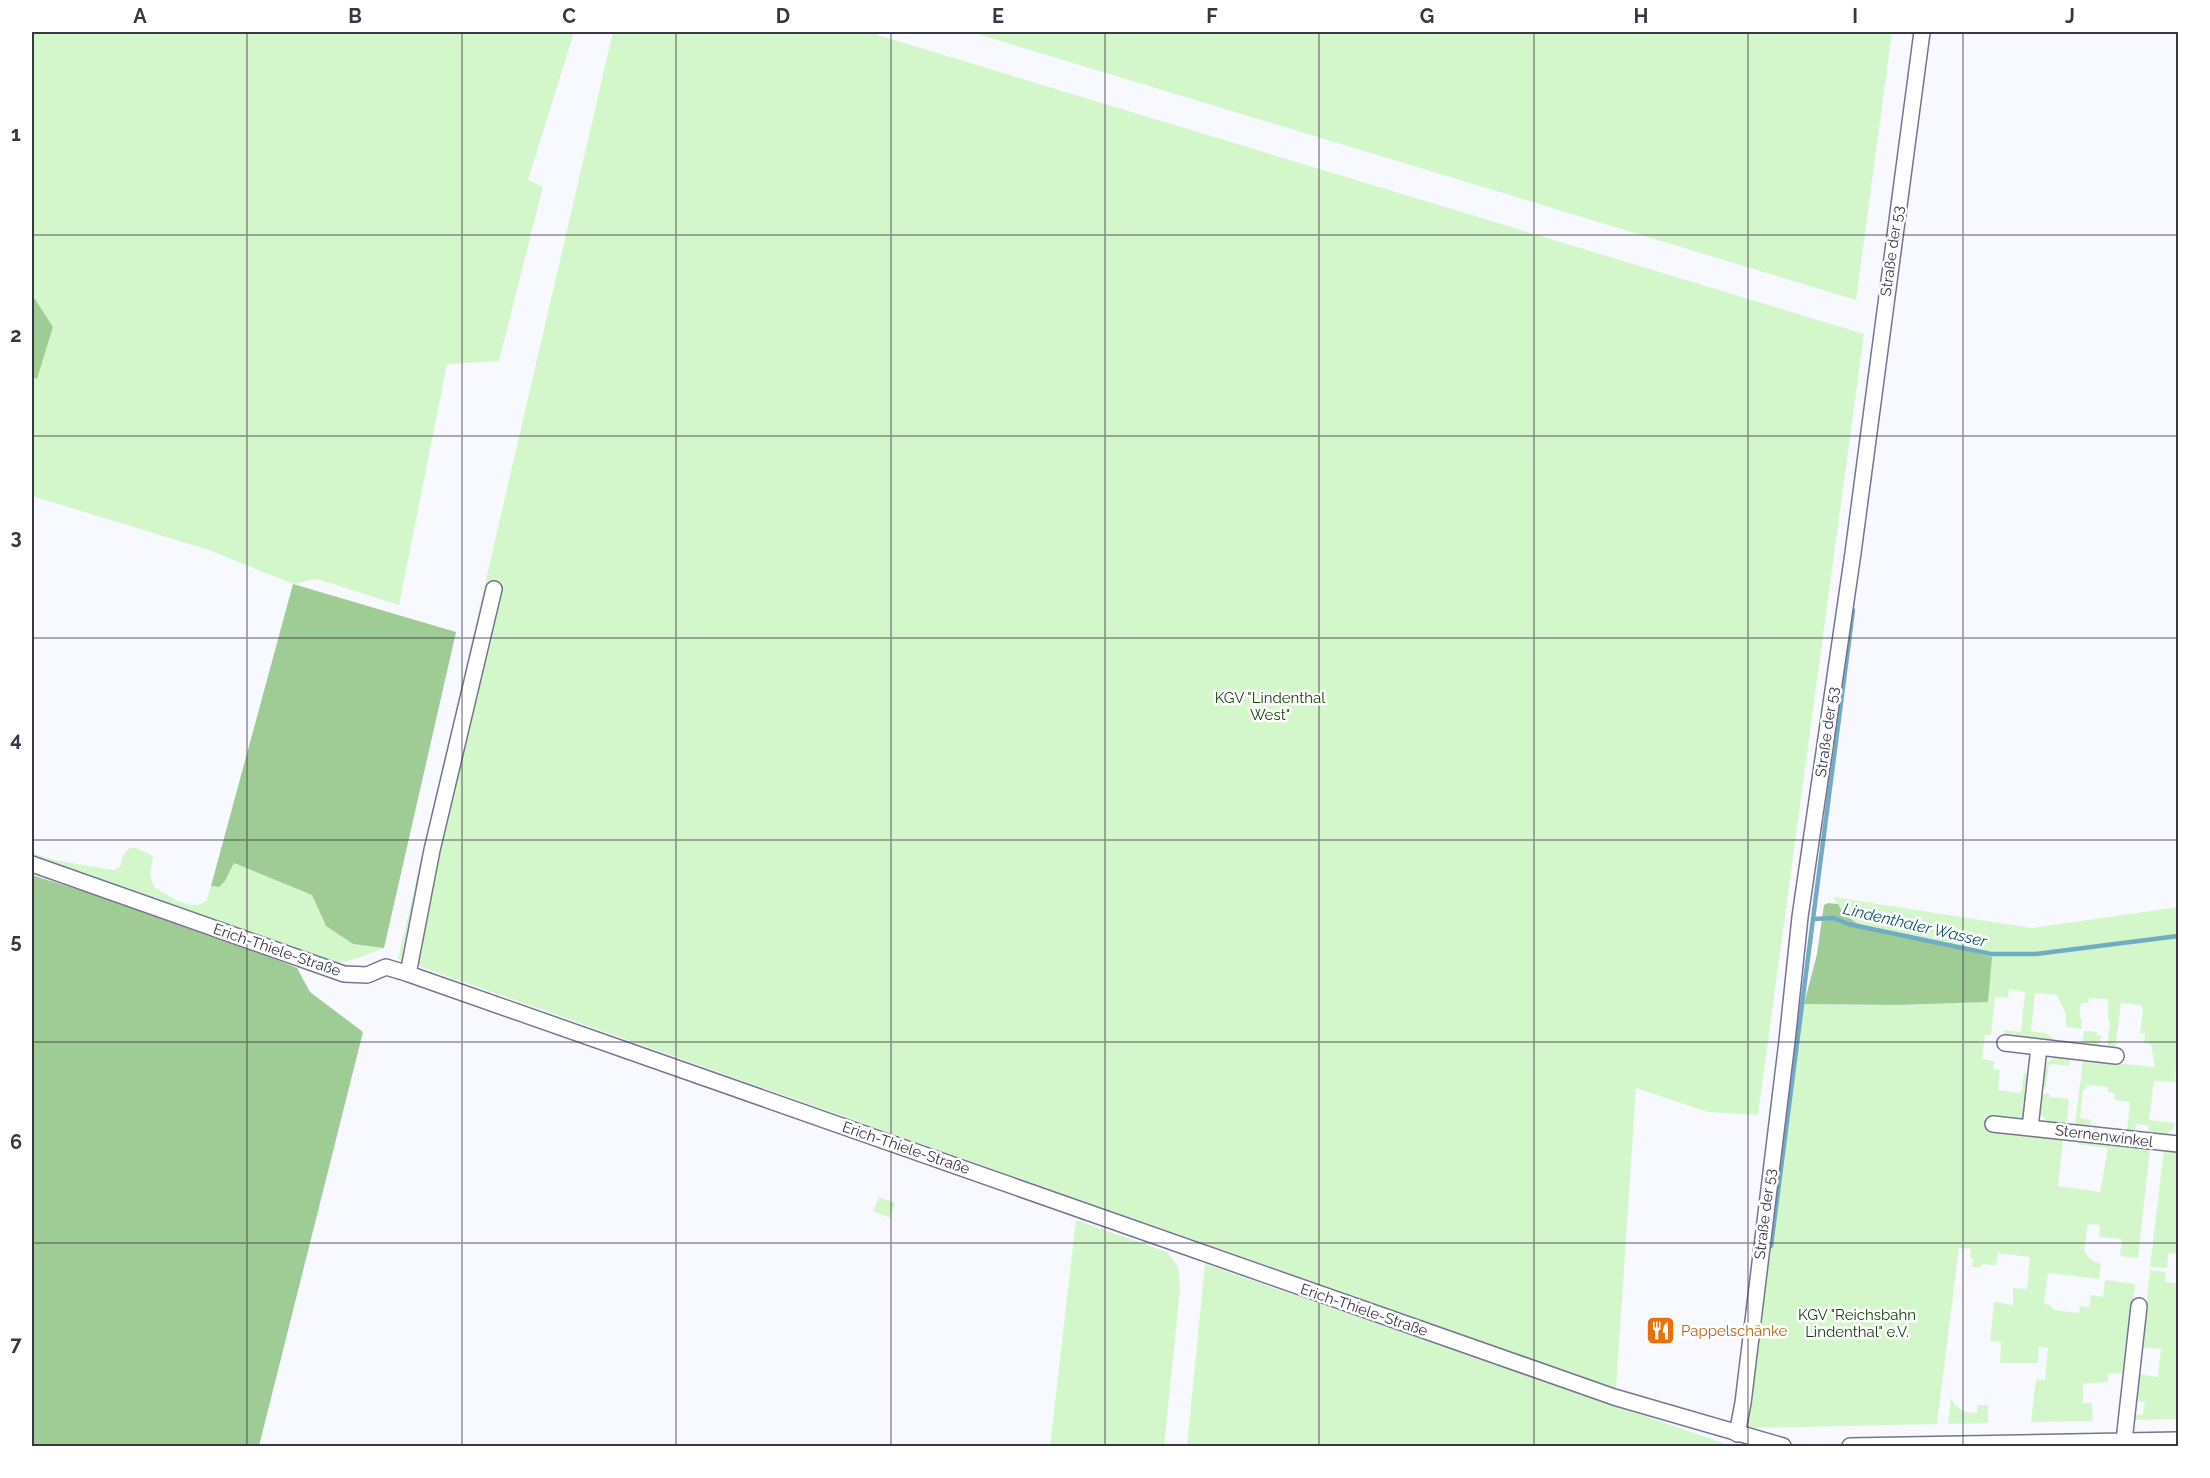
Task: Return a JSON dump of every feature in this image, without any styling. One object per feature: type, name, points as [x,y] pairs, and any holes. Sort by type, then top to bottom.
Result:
[{"type":"street","name":"Straße der 53","points":[[1737,1434],[1743,1403],[1800,917],[1853,553],[1922,32]]},
{"type":"street","points":[[408,974],[432,850],[495,589]]},
{"type":"street","name":"Erich-Thiele-Straße","points":[[32,864],[344,975],[367,975],[386,966],[1614,1397],[1782,1446]]},
{"type":"street","points":[[2005,1043],[2116,1056]]},
{"type":"street","points":[[2030,1128],[2039,1047]]},
{"type":"street","name":"Sternenwinkel","points":[[1993,1124],[2178,1144]]},
{"type":"street","points":[[2124,1441],[2139,1306]]},
{"type":"street","points":[[1850,1446],[2178,1440]]},
{"type":"green space","points":[[32,32],[574,32],[528,180],[543,187],[499,361],[447,364],[399,605],[317,579],[293,584],[209,550],[32,496],[32,377],[37,379],[53,327],[35,299],[32,298]]},
{"type":"green space","name":"KGV \"Lindenthal West\"","points":[[613,32],[868,32],[1864,334],[1758,1115],[1708,1112],[1636,1088],[1616,1389],[398,959]]},
{"type":"green space","points":[[971,32],[1892,32],[1856,300]]},
{"type":"green space","points":[[32,298],[35,299],[53,327],[37,379],[32,377]]},
{"type":"green space","points":[[293,584],[456,632],[384,948],[353,944],[326,926],[312,895],[234,863],[225,881],[219,887],[211,886]]},
{"type":"green space","points":[[131,848],[153,856],[150,875],[154,887],[180,902],[194,905],[206,901],[211,886],[219,887],[225,881],[234,863],[312,895],[326,926],[353,944],[384,948],[355,959],[336,963],[32,859],[32,853],[54,860],[114,870],[120,867],[122,858]]},
{"type":"green space","points":[[32,875],[196,927],[297,968],[310,992],[363,1032],[259,1446],[32,1446]]},
{"type":"green space","name":"KGV \"Reichsbahn Lindenthal\" e.V.","points":[[1833,897],[2032,928],[2178,907],[2178,1068],[2176,1068],[2175,1078],[2178,1078],[2178,1082],[2154,1081],[2149,1120],[2174,1123],[2174,1127],[2167,1135],[2148,1133],[2149,1126],[2136,1124],[2135,1132],[2127,1131],[2130,1102],[2115,1100],[2115,1093],[2108,1092],[2108,1087],[2087,1085],[2083,1090],[2080,1118],[2091,1120],[2090,1128],[2075,1125],[2083,1060],[2155,1067],[2151,1044],[2144,1043],[2145,1034],[2140,1033],[2143,1011],[2141,1005],[2121,1003],[2115,1050],[2107,1049],[2110,1021],[2108,1020],[2108,999],[2089,998],[2088,1003],[2081,1003],[2079,1018],[2082,1019],[2081,1029],[2066,1027],[2066,1014],[2057,995],[2035,993],[2031,1031],[2045,1033],[2053,1038],[2052,1042],[2004,1036],[2004,1030],[2021,1032],[2025,992],[2009,989],[2008,998],[1995,997],[1991,1035],[1985,1035],[1982,1059],[1994,1061],[1993,1069],[2000,1070],[1998,1090],[2021,1093],[2024,1073],[2030,1073],[2024,1117],[2015,1120],[1991,1117],[1989,1130],[2063,1139],[2058,1186],[2100,1192],[2108,1148],[2077,1144],[2077,1140],[2150,1149],[2138,1258],[2120,1256],[2122,1239],[2099,1237],[2100,1225],[2088,1224],[2084,1251],[2090,1259],[2101,1264],[2099,1279],[2048,1273],[2044,1304],[2050,1305],[2054,1310],[2079,1313],[2080,1306],[2089,1307],[2091,1295],[2103,1297],[2105,1280],[2135,1284],[2125,1374],[2108,1373],[2108,1382],[2083,1384],[2083,1403],[2092,1403],[2093,1421],[2031,1422],[2036,1379],[2045,1380],[2048,1348],[2039,1347],[2038,1363],[2000,1363],[2001,1342],[1990,1341],[1994,1302],[2013,1305],[2013,1288],[2027,1289],[2030,1257],[1998,1253],[1996,1265],[1983,1264],[1979,1268],[1972,1267],[1971,1249],[1959,1248],[1937,1424],[1750,1428],[1747,1420],[1796,1000],[1804,1004],[1897,1005],[1988,1002],[1991,957],[1858,924],[1843,913]]},
{"type":"green space","points":[[1838,904],[1843,913],[1858,924],[1992,957],[1988,1002],[1897,1005],[1804,1004],[1817,954],[1824,905]]},
{"type":"green space","points":[[2084,1031],[2097,1032],[2097,1035],[2102,1036],[2097,1048],[2077,1045],[2076,1043],[2082,1043]]},
{"type":"green space","points":[[2057,1057],[2070,1058],[2069,1066],[2049,1064],[2046,1087],[2043,1087],[2046,1065]]},
{"type":"green space","points":[[2049,1093],[2049,1097],[2069,1099],[2067,1121],[2062,1124],[2048,1122],[2040,1114],[2042,1095]]},
{"type":"green space","points":[[2164,1150],[2178,1152],[2178,1254],[2168,1253],[2167,1268],[2150,1267]]},
{"type":"green space","points":[[879,1197],[895,1203],[890,1218],[873,1211]]},
{"type":"green space","points":[[1076,1220],[1167,1252],[1179,1268],[1180,1290],[1164,1446],[1050,1446]]},
{"type":"green space","points":[[1205,1264],[1723,1443],[1724,1446],[1187,1446]]},
{"type":"green space","points":[[2150,1270],[2166,1272],[2165,1282],[2178,1283],[2178,1419],[2134,1420],[2134,1414],[2143,1415],[2145,1402],[2136,1401],[2139,1374],[2158,1377],[2161,1349],[2142,1347]]},
{"type":"green space","points":[[1951,1398],[1958,1408],[1968,1412],[1977,1413],[1977,1405],[1988,1405],[1988,1423],[1948,1424]]},
{"type":"waterway","name":"Lindenthaler Wasser","points":[[1853,610],[1813,919],[1834,918],[1848,924],[1991,954],[2036,954],[2178,936]]},
{"type":"waterway","points":[[1771,1246],[1813,919]]},
{"type":"place","name":"Pappelschänke","points":[[1660,1331]]}]
